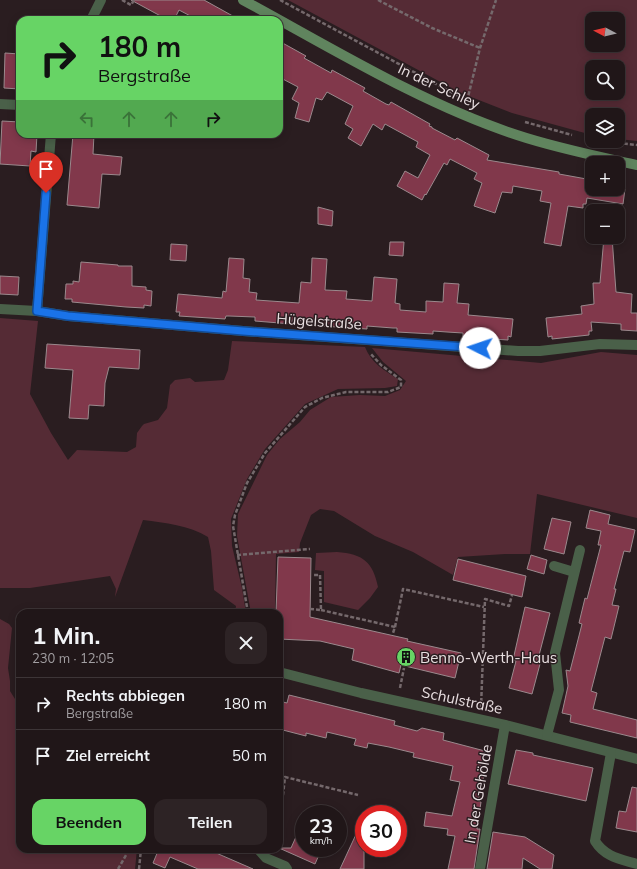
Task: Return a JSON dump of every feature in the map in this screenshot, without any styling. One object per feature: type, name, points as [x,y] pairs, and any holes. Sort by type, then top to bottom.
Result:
[{"type":"street","points":[[93,16],[101,0]]},
{"type":"street","name":"In der Schley","points":[[243,0],[272,16]]},
{"type":"street","name":"In der Schley","points":[[283,22],[394,82],[462,114],[517,135],[577,152],[637,165]]},
{"type":"street","points":[[0,104],[16,105]]},
{"type":"street","points":[[37,311],[51,138]]},
{"type":"street","name":"Hügelstraße","points":[[0,308],[37,311],[68,316],[234,330],[533,351],[600,344],[637,345]]},
{"type":"street","points":[[547,735],[558,690],[555,653],[580,550]]},
{"type":"street","points":[[554,566],[574,572]]},
{"type":"street","name":"Schulstraße","points":[[283,673],[397,701],[505,724],[637,759]]},
{"type":"street","name":"In der Gehölde","points":[[480,869],[505,724]]},
{"type":"street","points":[[611,753],[595,841],[600,848],[614,858],[637,864]]},
{"type":"street","points":[[262,853],[266,858],[286,866],[287,869]]},
{"type":"path","points":[[122,0],[131,5],[134,0]]},
{"type":"path","points":[[280,0],[474,103]]},
{"type":"path","points":[[378,0],[432,28],[480,48]]},
{"type":"path","points":[[467,100],[480,48],[496,0]]},
{"type":"path","points":[[522,121],[574,136]]},
{"type":"path","points":[[625,144],[637,145]]},
{"type":"path","points":[[247,609],[233,526],[235,515],[247,483],[265,453],[305,407],[322,398],[346,392],[388,392],[401,387],[401,380],[381,365],[370,353],[370,339]]},
{"type":"path","points":[[237,555],[310,549]]},
{"type":"path","points":[[313,575],[320,575],[321,610]]},
{"type":"path","points":[[393,633],[403,589],[484,606]]},
{"type":"path","points":[[478,719],[481,708],[485,599],[510,606],[512,595]]},
{"type":"path","points":[[310,609],[321,610],[395,627]]},
{"type":"path","points":[[397,701],[404,668]]},
{"type":"path","points":[[283,795],[285,777],[358,795]]},
{"type":"path","points":[[118,869],[127,853]]},
{"type":"path","points":[[139,869],[140,853]]},
{"type":"shaded area","points":[[288,0],[637,0],[637,141],[625,140],[625,108],[585,108],[585,133],[512,113],[461,93]]},
{"type":"shaded area","points":[[0,318],[38,321],[30,394],[51,433],[68,460],[77,450],[127,452],[136,447],[137,433],[142,426],[158,420],[167,408],[170,385],[175,380],[190,378],[195,382],[224,380],[228,370],[232,341],[365,347],[374,362],[398,379],[397,386],[385,388],[338,389],[305,404],[265,449],[247,479],[231,519],[232,546],[245,609],[236,609],[236,606],[214,590],[211,551],[208,537],[185,527],[143,520],[115,597],[116,589],[110,576],[30,588],[0,588]]},
{"type":"shaded area","points":[[372,348],[541,363],[601,352],[637,355],[637,518],[537,494],[530,554],[458,557],[453,575],[413,552],[375,536],[334,511],[320,509],[311,515],[300,543],[299,552],[276,554],[275,609],[250,609],[237,536],[238,514],[267,455],[280,439],[300,422],[310,410],[331,397],[360,395],[385,396],[400,390],[406,381],[383,362]]},
{"type":"shaded area","points":[[337,552],[360,557],[370,565],[376,578],[378,587],[358,610],[324,602],[324,571],[315,570],[316,553]]},
{"type":"shaded area","points":[[0,619],[9,624],[12,628],[8,668],[10,691],[16,700],[16,853],[137,853],[135,869],[0,869]]},
{"type":"building","points":[[131,0],[204,0],[233,16],[190,16],[179,10],[176,16],[161,16]]},
{"type":"building","points":[[283,43],[306,56],[304,58],[331,73],[332,70],[365,88],[363,91],[386,104],[389,105],[391,102],[430,124],[429,126],[432,128],[455,140],[457,138],[489,155],[487,160],[559,172],[559,174],[585,179],[585,196],[624,196],[623,204],[587,198],[586,204],[583,204],[583,208],[568,206],[561,246],[544,243],[551,203],[540,201],[542,191],[513,186],[512,193],[502,192],[495,213],[474,206],[482,183],[474,179],[477,173],[450,159],[447,165],[444,163],[422,200],[397,186],[405,171],[418,178],[430,155],[416,147],[418,142],[385,124],[382,130],[373,124],[361,146],[348,138],[353,129],[345,124],[353,106],[327,92],[322,100],[316,98],[309,122],[295,118],[299,103],[292,99],[298,87],[283,79]]},
{"type":"building","points":[[5,53],[16,54],[16,89],[4,88]]},
{"type":"building","points":[[2,121],[16,122],[16,138],[37,138],[36,152],[31,151],[30,166],[0,164]]},
{"type":"building","points":[[73,138],[94,138],[93,154],[122,157],[120,175],[102,174],[99,208],[67,205]]},
{"type":"building","points":[[318,207],[333,211],[332,226],[318,224]]},
{"type":"building","points":[[390,242],[404,242],[403,256],[389,255]]},
{"type":"building","points":[[171,244],[187,245],[186,261],[170,260]]},
{"type":"building","points":[[603,244],[613,244],[616,292],[632,294],[631,313],[637,313],[637,331],[621,330],[621,324],[591,322],[592,331],[589,331],[589,335],[552,339],[552,336],[548,337],[546,318],[582,314],[581,306],[594,304],[593,283],[600,283]]},
{"type":"building","points":[[229,258],[244,259],[243,278],[250,279],[249,292],[257,293],[256,300],[299,303],[301,282],[311,283],[312,258],[327,259],[325,290],[347,291],[346,299],[372,301],[374,277],[397,279],[395,303],[400,304],[400,310],[426,312],[426,301],[443,302],[444,283],[459,284],[457,303],[469,304],[468,315],[513,319],[511,337],[508,336],[508,340],[463,337],[463,333],[433,331],[433,334],[397,332],[397,328],[367,326],[367,329],[322,326],[322,323],[318,322],[292,320],[292,324],[255,321],[255,317],[226,316],[225,319],[179,316],[180,312],[176,312],[178,294],[222,298],[223,291],[226,292]]},
{"type":"building","points":[[81,262],[132,266],[132,286],[146,287],[146,290],[152,291],[151,306],[144,305],[144,308],[126,307],[72,302],[72,299],[65,299],[66,284],[73,284],[73,281],[79,282]]},
{"type":"building","points":[[0,276],[19,277],[18,295],[0,294]]},
{"type":"building","points":[[47,344],[140,350],[139,369],[109,367],[105,383],[104,406],[89,405],[88,419],[69,418],[73,370],[45,368]]},
{"type":"building","points":[[590,510],[610,515],[608,524],[635,530],[630,552],[624,551],[614,589],[616,589],[612,605],[619,606],[611,639],[605,637],[591,691],[597,693],[593,709],[637,720],[637,738],[570,722],[571,715],[562,713],[568,686],[566,670],[570,671],[582,624],[579,623],[585,598],[587,599],[601,545],[598,545],[601,531],[586,528]]},
{"type":"building","points":[[552,518],[571,522],[564,554],[544,549]]},
{"type":"building","points":[[531,555],[547,560],[544,574],[527,569]]},
{"type":"building","points":[[278,557],[311,558],[310,617],[408,639],[407,641],[461,653],[455,678],[401,665],[399,673],[352,660],[354,649],[320,641],[283,639],[283,609],[276,609]]},
{"type":"building","points":[[458,559],[526,576],[522,597],[453,580]]},
{"type":"building","points":[[525,607],[550,613],[537,663],[540,664],[532,694],[509,688],[516,661],[513,660]]},
{"type":"building","points":[[289,695],[395,721],[394,725],[417,731],[422,728],[444,733],[443,740],[485,751],[481,766],[484,775],[478,801],[481,802],[477,829],[480,829],[474,869],[448,869],[455,836],[447,835],[448,829],[424,826],[426,812],[452,816],[460,782],[450,780],[453,766],[413,757],[414,753],[389,747],[368,743],[367,748],[354,745],[356,739],[327,732],[326,738],[306,733],[306,736],[283,730],[283,702],[287,703]]},
{"type":"building","points":[[516,750],[593,768],[586,801],[508,784]]},
{"type":"building","points":[[632,787],[637,788],[637,832],[616,828],[619,811],[626,812]]},
{"type":"building","points":[[493,832],[525,837],[554,855],[552,869],[540,869],[523,858],[522,869],[487,869]]},
{"type":"building","points":[[355,836],[355,857],[364,857],[364,869],[340,869],[346,857],[347,857]]},
{"type":"building","points":[[295,839],[295,855],[283,850],[283,848],[291,848]]},
{"type":"building","points":[[157,853],[216,853],[253,869],[198,869],[170,857],[165,868],[153,863]]},
{"type":"building","points":[[299,857],[318,857],[315,864]]},
{"type":"place","name":"Benno-Werth-Haus","points":[[406,657]]},
{"type":"route","points":[[46,193],[37,311],[68,316],[243,331],[480,348]]}]
